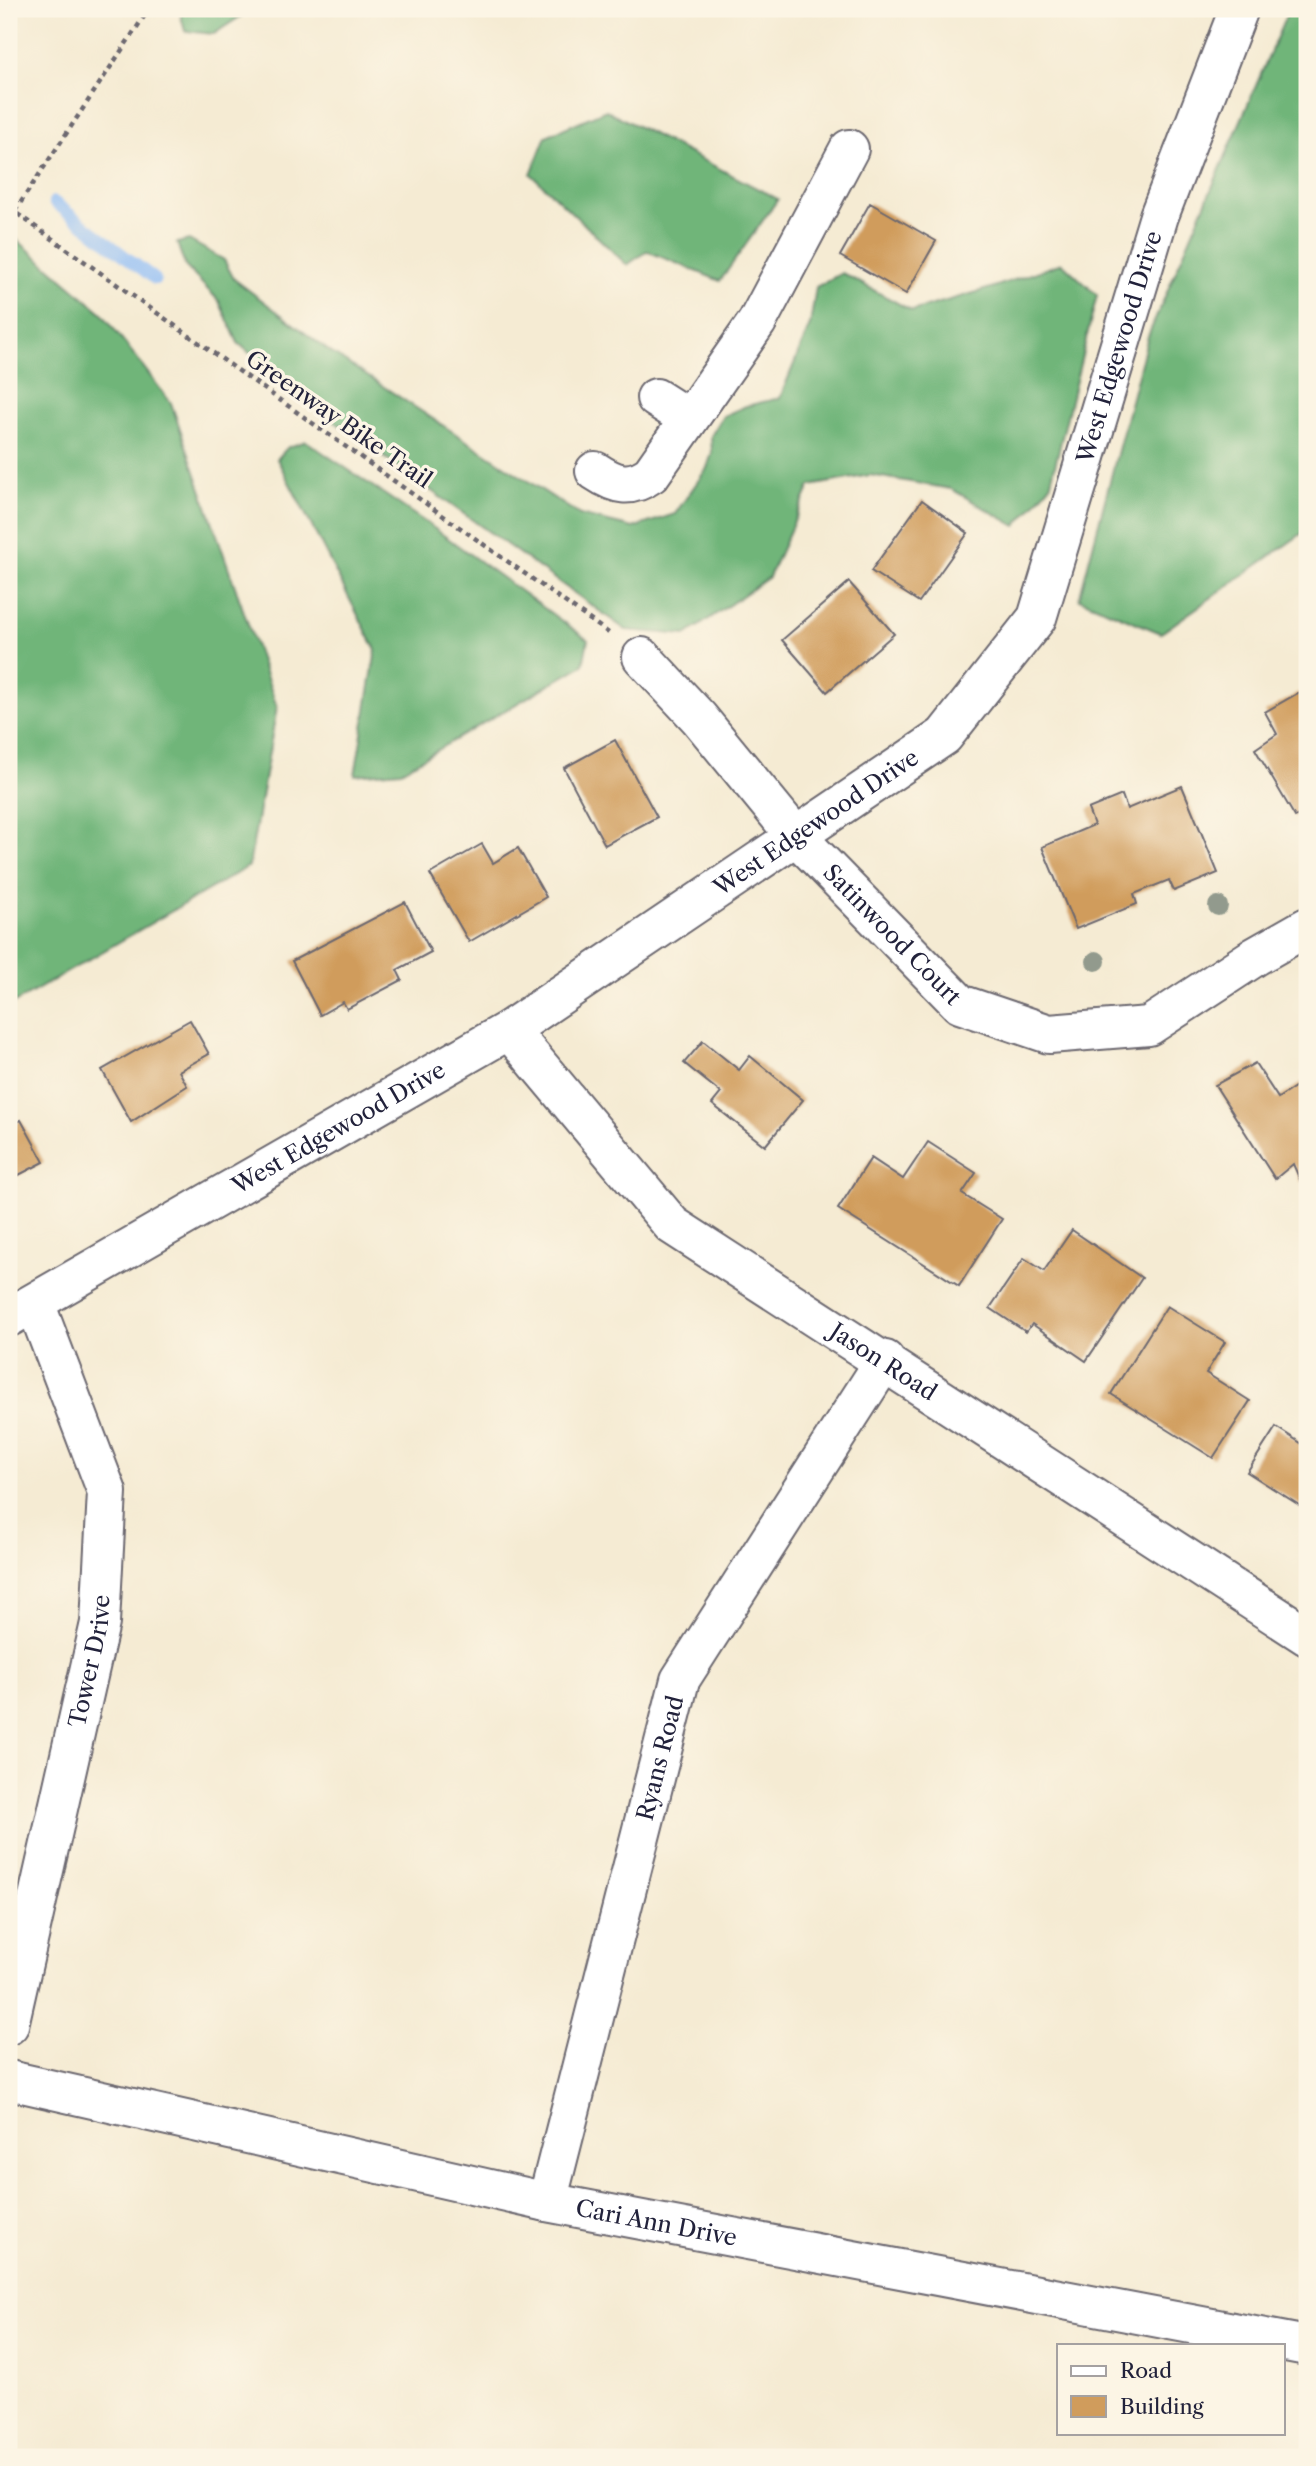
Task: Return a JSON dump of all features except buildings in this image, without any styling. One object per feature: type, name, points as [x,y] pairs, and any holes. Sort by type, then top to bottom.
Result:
[{"type":"street","name":"West Edgewood Drive","points":[[22,1310],[509,1030],[794,834],[944,736],[1037,618],[1159,216],[1239,9]]},
{"type":"street","points":[[595,471],[624,486],[638,483],[651,474],[757,322],[849,149]]},
{"type":"street","points":[[656,398],[689,419]]},
{"type":"street","name":"Satinwood Court","points":[[642,657],[699,718],[794,834],[960,1004],[1049,1034],[1149,1026],[1256,956],[1307,928]]},
{"type":"street","name":"Jason Road","points":[[509,1030],[672,1225],[885,1360],[1307,1636]]},
{"type":"street","name":"Tower Drive","points":[[9,2025],[100,1623],[107,1492],[22,1310]]},
{"type":"street","name":"Ryans Road","points":[[547,2202],[680,1680],[885,1360]]},
{"type":"street","name":"Cari Ann Drive","points":[[9,2080],[547,2202],[1307,2346]]},
{"type":"path","points":[[15,211],[149,9]]},
{"type":"path","name":"Greenway Bike Trail","points":[[9,208],[642,657]]},
{"type":"green space","points":[[179,9],[240,9],[241,16],[214,34],[185,31]]},
{"type":"green space","points":[[1289,9],[1307,9],[1307,530],[1161,633],[1079,599],[1148,336]]},
{"type":"green space","points":[[606,110],[778,199],[720,281],[647,251],[627,265],[531,174],[546,136]]},
{"type":"green space","points":[[9,233],[101,312],[171,403],[277,707],[249,866],[9,1006]]},
{"type":"green space","points":[[189,240],[224,260],[234,279],[329,351],[580,515],[633,528],[675,514],[707,468],[712,453],[711,436],[723,416],[746,406],[780,398],[810,325],[816,287],[842,273],[912,311],[991,288],[1062,263],[1097,295],[1050,486],[1016,526],[951,489],[870,475],[810,486],[769,577],[686,635],[626,630],[306,401],[238,343],[219,301],[185,266],[177,243]]},
{"type":"green space","points":[[306,441],[431,526],[588,640],[583,665],[401,771],[355,775],[376,650],[277,459],[288,447]]},
{"type":"waterway","points":[[54,202],[155,279]]}]
